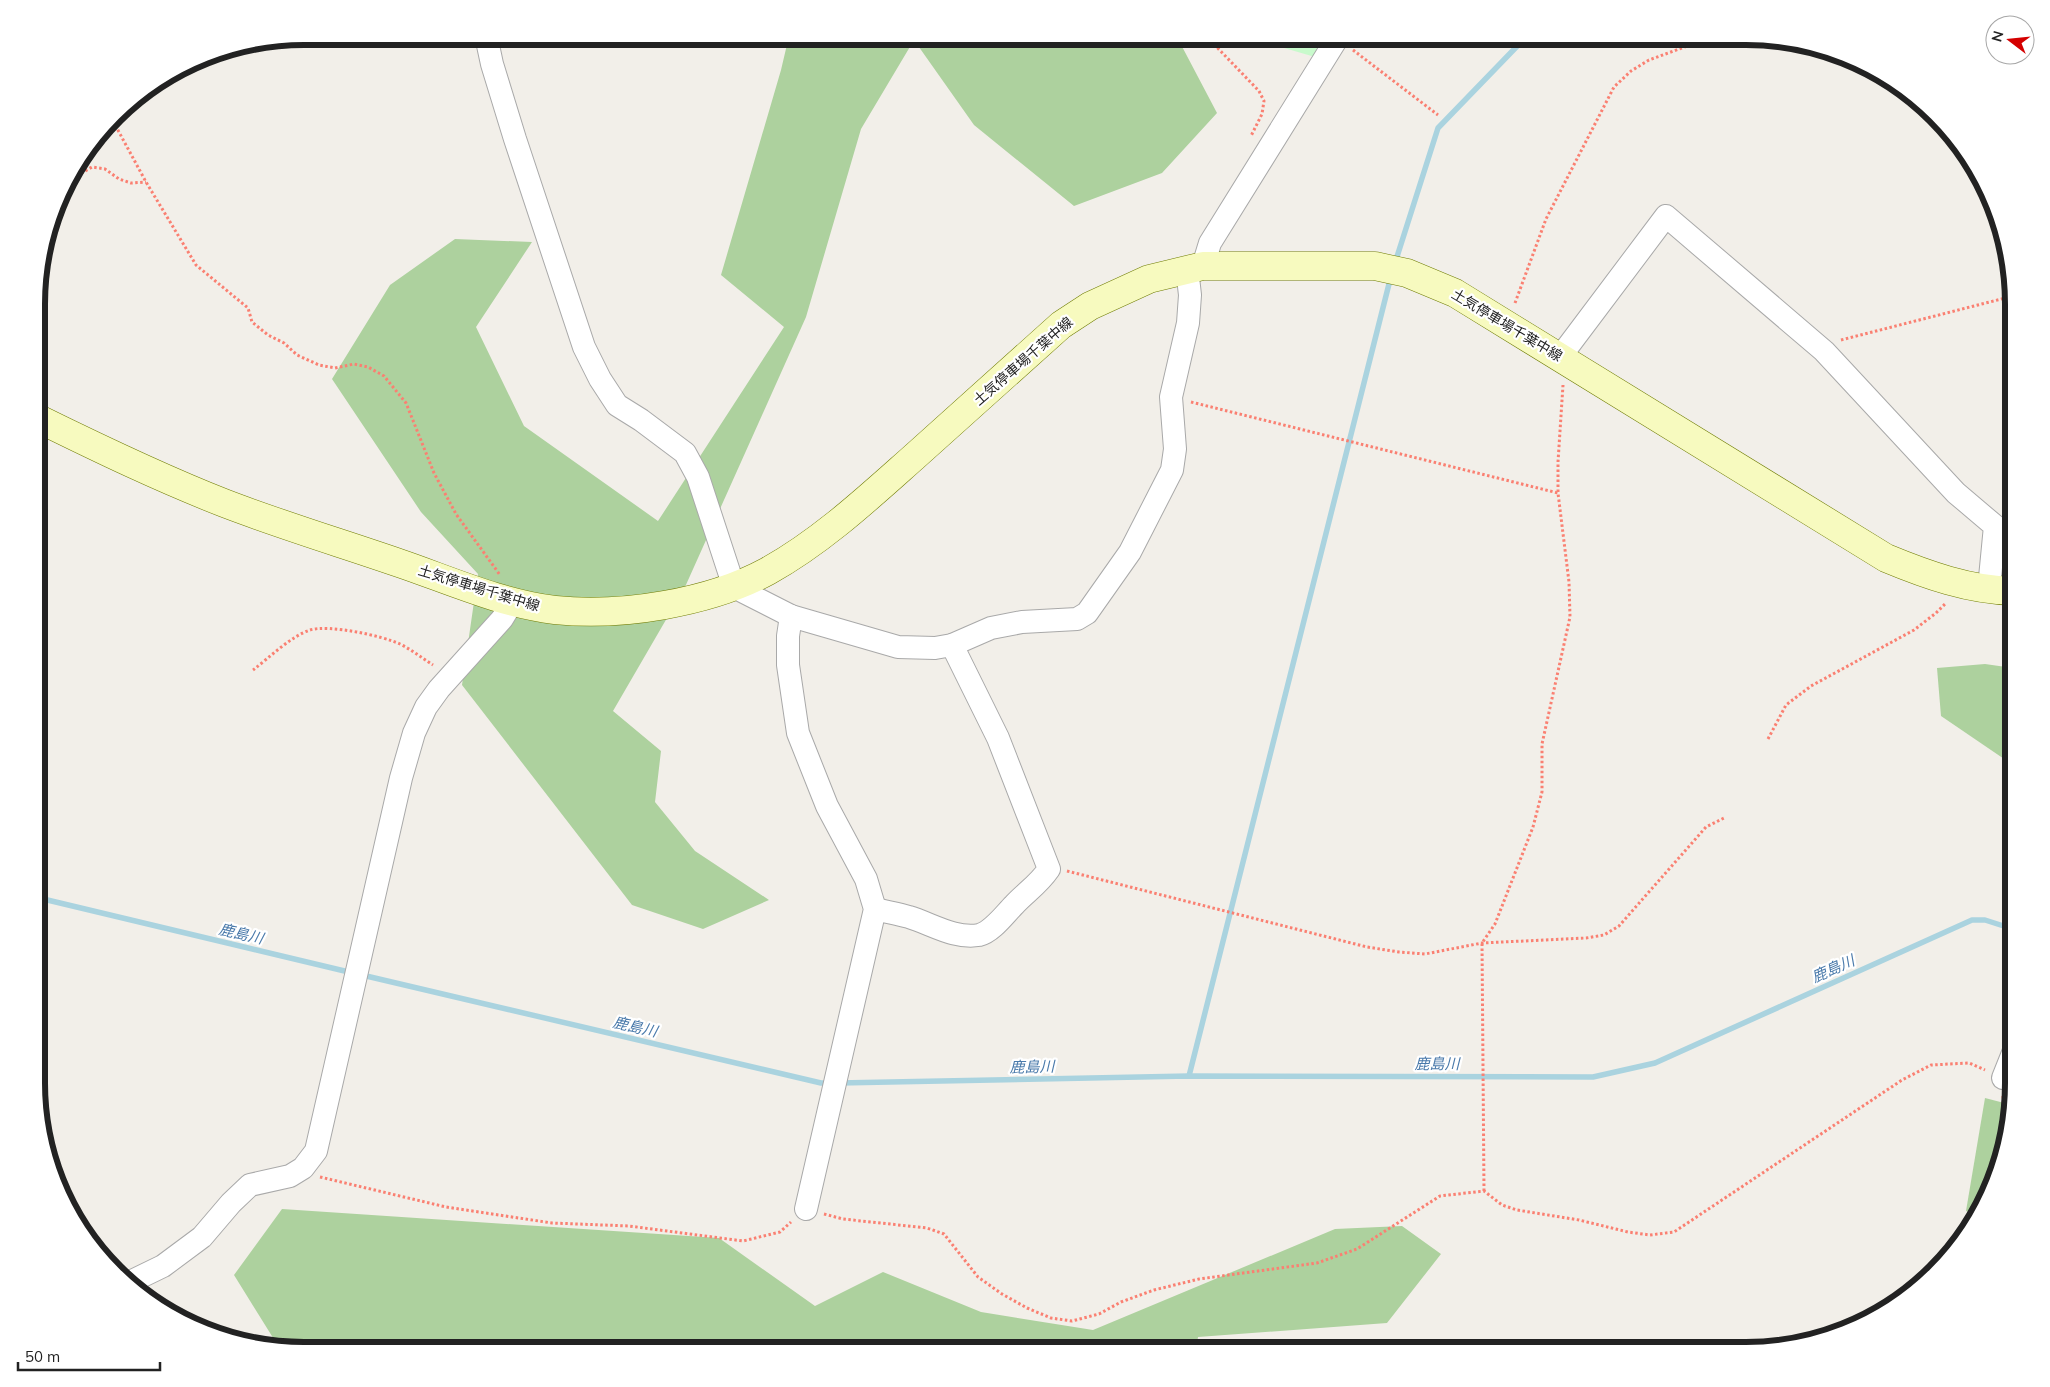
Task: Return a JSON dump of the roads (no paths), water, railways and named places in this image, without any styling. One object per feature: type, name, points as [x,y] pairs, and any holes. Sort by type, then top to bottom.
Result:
[{"type":"main road","name":"土気停車場千葉中線","points":[[45,422],[133,466],[226,504],[506,599],[551,610],[594,613],[646,607],[700,598],[734,587],[769,570],[807,547],[864,501],[1061,325],[1090,306],[1118,292],[1150,279],[1195,268],[1374,266],[1407,274],[1455,293],[1886,558],[1928,576],[1988,588]]},
{"type":"street","points":[[489,45],[515,139],[584,347],[600,379],[617,405],[641,420],[685,453],[698,477],[734,587],[791,616],[898,647],[935,648],[952,645],[991,628],[1022,622],[1077,619],[1087,613],[1130,552],[1172,470],[1175,449],[1171,397],[1188,322],[1195,268],[1333,45]]},
{"type":"street","points":[[1564,360],[1666,216],[1818,346],[1956,493],[1995,526],[1988,588]]},
{"type":"street","points":[[135,1280],[163,1266],[202,1237],[231,1203],[250,1185],[290,1176],[303,1168],[316,1151],[401,778],[414,733],[426,707],[450,676],[502,619],[506,599]]},
{"type":"street","points":[[791,616],[788,636],[788,665],[798,733],[827,806],[866,879],[876,909],[806,1209]]},
{"type":"street","points":[[876,909],[911,918],[954,934],[980,935],[998,922],[1015,904],[1039,884],[1049,869],[998,738],[952,645]]},
{"type":"street","points":[[2003,1078],[2005,1073]]},
{"type":"waterway","points":[[1395,263],[1438,128],[1518,45]]},
{"type":"waterway","points":[[1189,1076],[1391,276]]},
{"type":"waterway","name":"鹿島川","points":[[45,899],[353,973]]},
{"type":"waterway","name":"鹿島川","points":[[839,1083],[1189,1076],[1593,1077],[1655,1063],[1972,920],[1985,920],[2005,926]]},
{"type":"waterway","name":"鹿島川","points":[[362,975],[821,1083],[830,1083]]}]
